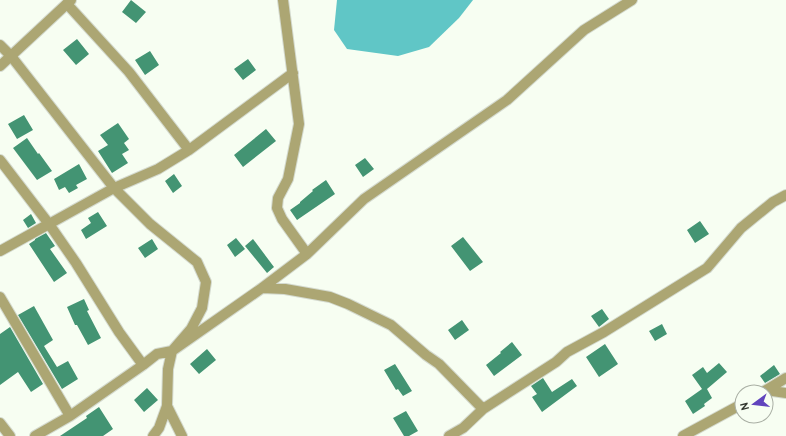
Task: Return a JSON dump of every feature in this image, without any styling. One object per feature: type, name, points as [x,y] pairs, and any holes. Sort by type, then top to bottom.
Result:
[{"type":"street","points":[[283,0],[298,124],[288,179],[278,198],[277,208],[282,219],[307,254]]},
{"type":"street","points":[[35,436],[70,416],[157,354],[172,351],[262,288],[307,254],[364,199],[507,100],[584,30],[632,0]]},
{"type":"street","points":[[0,66],[69,2],[129,72],[189,150]]},
{"type":"street","points":[[0,45],[11,56],[114,188],[150,224],[197,262],[206,282],[202,308],[191,329],[172,351],[168,369],[167,406],[159,428],[153,436]]},
{"type":"street","points":[[0,251],[114,188],[158,169],[189,150],[292,73]]},
{"type":"street","points":[[0,160],[69,252],[142,366]]},
{"type":"street","points":[[449,436],[464,428],[483,409],[556,362],[567,352],[604,332],[707,268],[741,228],[773,202],[786,195]]},
{"type":"street","points":[[262,288],[285,289],[330,297],[391,325],[426,355],[439,364],[483,409]]},
{"type":"street","points":[[0,297],[70,416]]},
{"type":"street","points":[[774,385],[786,378]]},
{"type":"street","points":[[774,392],[786,393]]},
{"type":"street","points":[[167,406],[182,436]]},
{"type":"street","points":[[683,436],[734,408]]},
{"type":"street","points":[[0,423],[10,436]]},
{"type":"water","points":[[337,0],[473,0],[459,18],[429,47],[398,56],[347,49],[334,30]]},
{"type":"building","points":[[131,0],[146,12],[136,23],[122,12]]},
{"type":"building","points":[[77,39],[89,54],[76,65],[63,50]]},
{"type":"building","points":[[150,51],[159,65],[145,75],[135,60]]},
{"type":"building","points":[[248,59],[256,70],[243,80],[234,69]]},
{"type":"building","points":[[24,115],[33,130],[17,139],[8,124]]},
{"type":"building","points":[[118,123],[129,139],[124,143],[129,150],[122,154],[128,163],[112,173],[98,151],[108,145],[100,135]]},
{"type":"building","points":[[266,129],[276,141],[243,167],[234,155]]},
{"type":"building","points":[[27,138],[52,171],[37,180],[13,148]]},
{"type":"building","points":[[365,158],[374,169],[363,177],[355,165]]},
{"type":"building","points":[[79,164],[87,179],[76,185],[78,188],[69,193],[65,187],[59,190],[54,179]]},
{"type":"building","points":[[174,174],[182,186],[173,193],[165,181]]},
{"type":"building","points":[[326,180],[335,194],[297,220],[290,210],[300,203],[313,191],[312,190]]},
{"type":"building","points":[[98,212],[107,226],[86,239],[81,230],[91,223],[88,218]]},
{"type":"building","points":[[31,214],[36,223],[28,228],[23,220]]},
{"type":"building","points":[[700,221],[709,234],[695,243],[687,230]]},
{"type":"building","points":[[46,233],[55,246],[50,249],[67,273],[54,282],[29,244]]},
{"type":"building","points":[[463,237],[483,262],[470,271],[451,246]]},
{"type":"building","points":[[236,238],[245,249],[235,257],[227,245]]},
{"type":"building","points":[[152,239],[158,249],[145,258],[138,248]]},
{"type":"building","points":[[253,239],[274,267],[267,273],[245,246]]},
{"type":"building","points":[[84,299],[89,310],[87,311],[101,338],[88,345],[77,325],[75,325],[67,307]]},
{"type":"building","points":[[34,306],[53,340],[44,346],[57,367],[68,361],[78,379],[62,389],[18,315]]},
{"type":"building","points":[[602,309],[609,319],[599,327],[591,316]]},
{"type":"building","points":[[462,320],[469,330],[455,340],[448,330]]},
{"type":"building","points":[[662,324],[667,334],[655,341],[649,331]]},
{"type":"building","points":[[10,327],[43,384],[31,392],[18,372],[0,385],[0,334]]},
{"type":"building","points":[[512,342],[522,355],[494,376],[486,365]]},
{"type":"building","points":[[605,344],[618,364],[599,377],[586,357]]},
{"type":"building","points":[[207,349],[216,360],[199,374],[190,364]]},
{"type":"building","points":[[719,363],[727,372],[707,389],[712,398],[704,404],[705,406],[693,414],[685,401],[702,389],[692,375],[703,367],[707,373]]},
{"type":"building","points":[[395,364],[412,391],[403,396],[398,389],[396,390],[384,370]]},
{"type":"building","points":[[774,365],[780,374],[765,383],[760,376]]},
{"type":"building","points":[[543,378],[552,392],[572,379],[577,386],[542,412],[532,397],[537,394],[531,386]]},
{"type":"building","points":[[147,388],[158,400],[144,412],[134,400]]},
{"type":"building","points":[[99,407],[113,429],[103,436],[60,436],[87,418],[86,416]]},
{"type":"building","points":[[406,411],[418,431],[409,436],[404,436],[393,418]]}]
